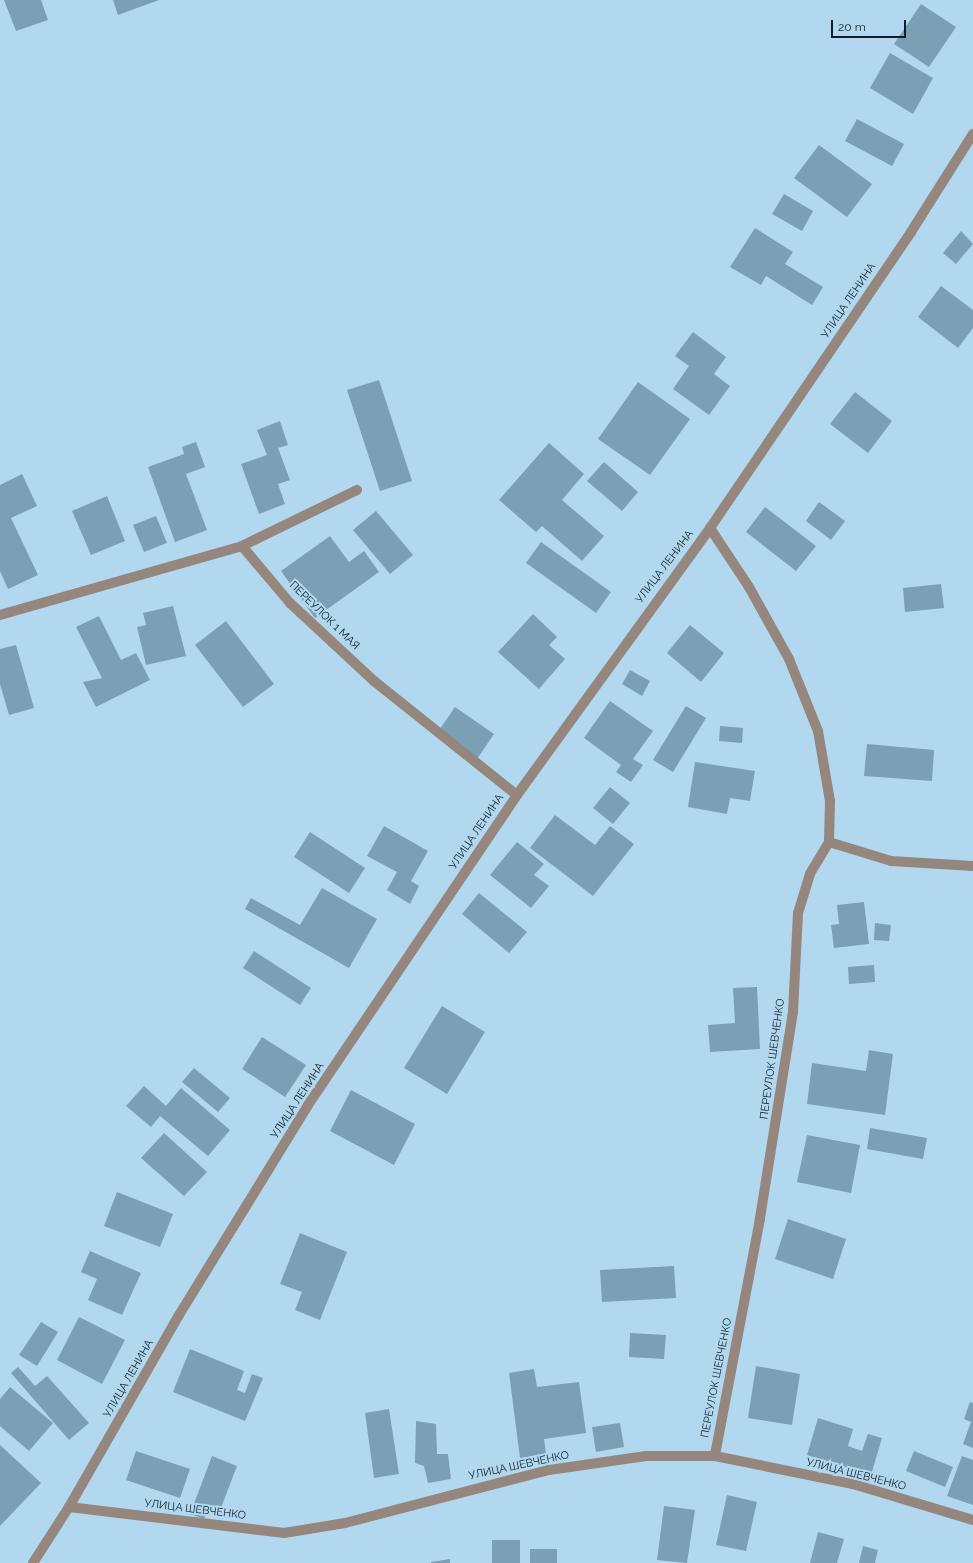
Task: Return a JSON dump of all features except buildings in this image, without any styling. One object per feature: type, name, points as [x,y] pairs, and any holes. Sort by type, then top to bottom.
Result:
[{"type":"street","name":"УЛИЦА ЛЕНИНА","points":[[33,1563],[69,1506],[179,1315],[308,1105],[517,795],[710,528],[911,232],[973,134]]},
{"type":"street","points":[[0,615],[242,546],[357,490]]},
{"type":"street","name":"ПЕРЕУЛОК ШЕВЧЕНКО","points":[[710,528],[749,587],[789,660],[818,731],[830,801],[829,842],[810,874],[798,913],[794,1012],[760,1219],[715,1456]]},
{"type":"street","name":"ПЕРЕУЛОК 1 МАЯ","points":[[242,546],[290,603],[374,681],[517,795]]},
{"type":"street","points":[[829,842],[891,861],[973,866]]},
{"type":"street","name":"УЛИЦА ШЕВЧЕНКО","points":[[69,1506],[284,1533],[345,1524],[549,1470],[646,1456],[715,1456],[853,1484],[973,1520]]}]
